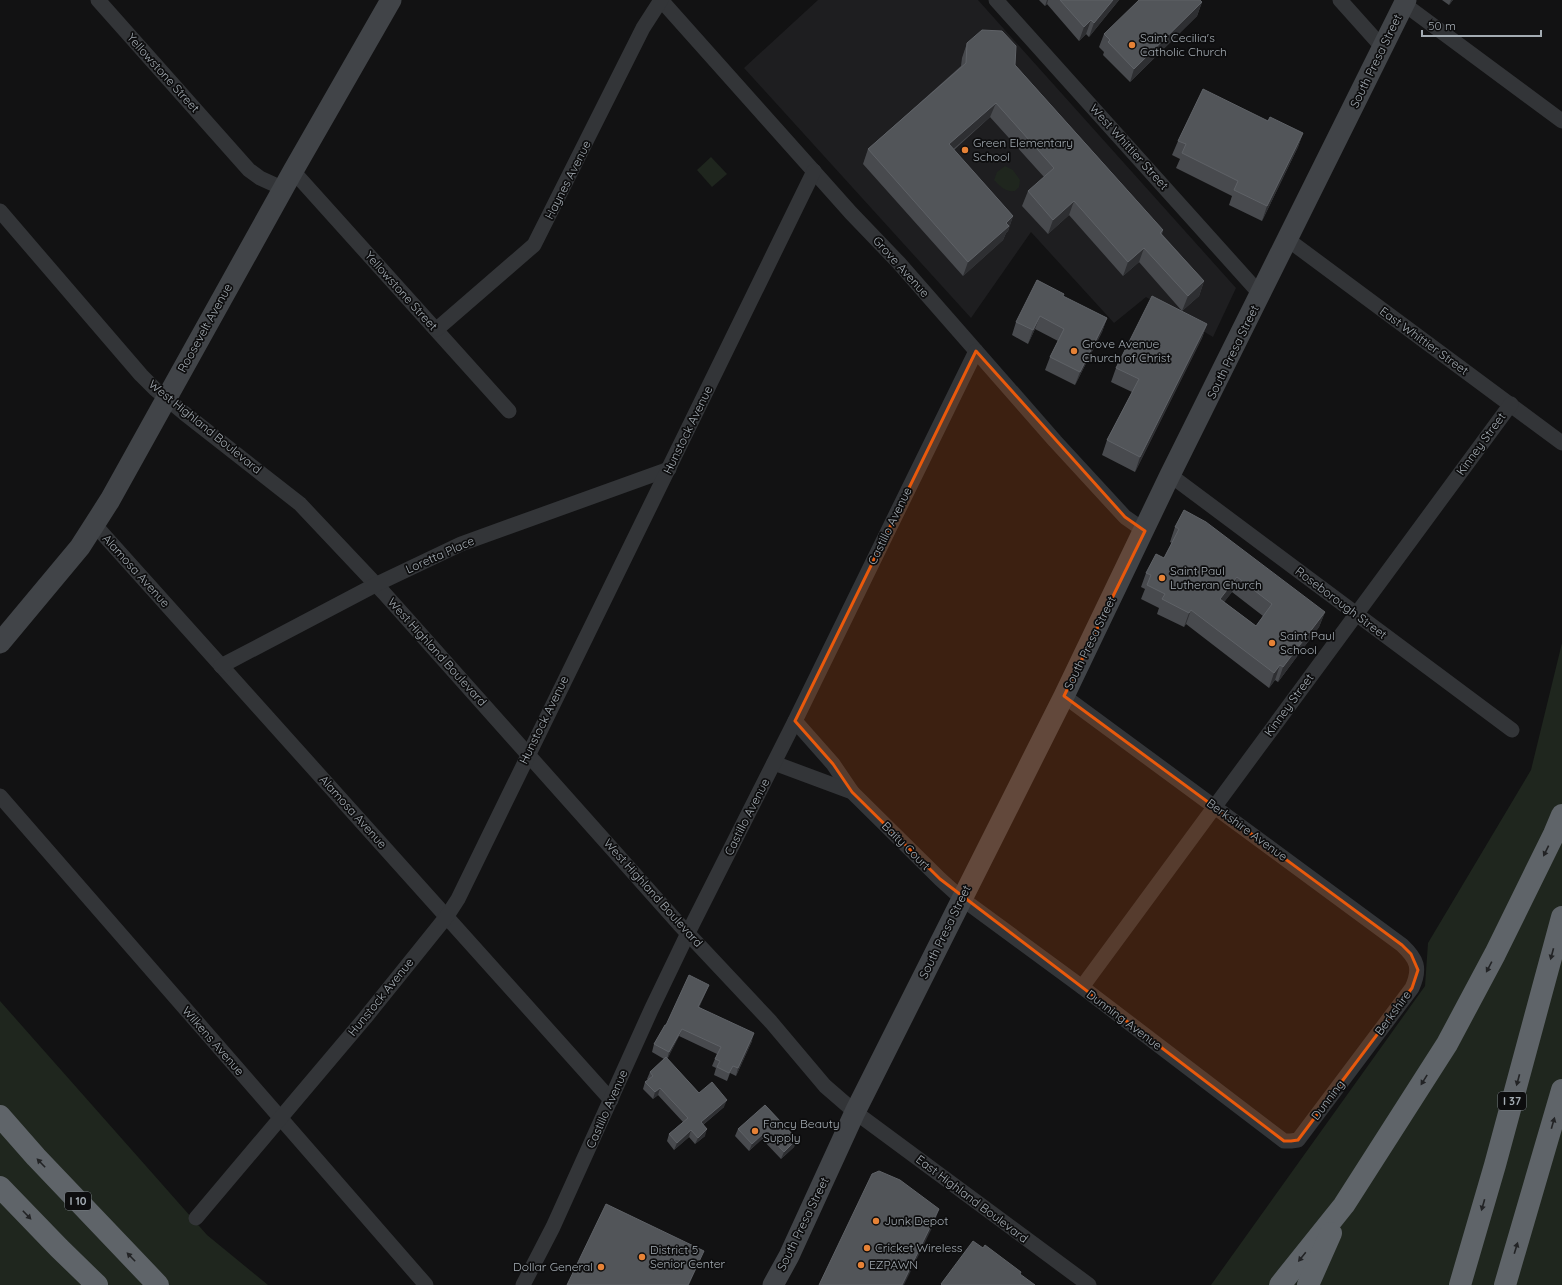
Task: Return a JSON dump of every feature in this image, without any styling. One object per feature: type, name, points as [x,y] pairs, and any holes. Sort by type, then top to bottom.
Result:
[{"type":"highway","points":[[1280,1285],[1344,1205],[1447,1044],[1495,954],[1562,815]]},
{"type":"highway","name":"I 37","points":[[1460,1285],[1495,1164],[1562,917]]},
{"type":"highway","points":[[1505,1285],[1562,1090]]},
{"type":"highway","name":"I 10","points":[[0,1116],[36,1157],[158,1285]]},
{"type":"highway","points":[[0,1187],[97,1285]]},
{"type":"highway","points":[[1308,1285],[1344,1205]]},
{"type":"main road","name":"Roosevelt Avenue","points":[[0,643],[80,547],[110,500],[293,171],[392,0]]},
{"type":"main road","name":"South Presa Street","points":[[772,1285],[789,1256],[856,1112],[961,898],[1064,696],[1145,531],[1170,476],[1405,2]]},
{"type":"street","name":"Yellowstone Street","points":[[98,0],[249,170],[260,178],[284,189]]},
{"type":"street","name":"Grove Avenue","points":[[661,0],[851,213],[899,263],[1055,442],[1125,517],[1145,531]]},
{"type":"street","name":"Haynes Avenue","points":[[437,330],[534,245],[643,28],[661,0]]},
{"type":"street","name":"West Whittier Street","points":[[996,0],[1261,294]]},
{"type":"street","points":[[1340,0],[1383,48]]},
{"type":"street","points":[[1405,2],[1562,121]]},
{"type":"street","name":"Yellowstone Street","points":[[293,171],[509,411]]},
{"type":"street","name":"Hunstock Avenue","points":[[196,1218],[365,1018],[447,916],[458,899],[814,171]]},
{"type":"street","name":"West Highland Boulevard","points":[[0,211],[141,375],[166,398],[296,500],[376,584],[688,933],[771,1022],[826,1086],[856,1112]]},
{"type":"street","name":"East Whittier Street","points":[[1286,240],[1562,443]]},
{"type":"street","name":"Castillo Avenue","points":[[523,1285],[552,1227],[651,1010],[688,933],[795,721],[976,351]]},
{"type":"street","name":"Kinney Street","points":[[1082,987],[1511,404]]},
{"type":"street","name":"Loretta Place","points":[[221,666],[376,584],[462,544],[669,469]]},
{"type":"street","name":"Roseborough Street","points":[[1170,476],[1512,730]]},
{"type":"street","name":"Alamosa Avenue","points":[[94,524],[611,1100]]},
{"type":"street","name":"Berkshire Avenue","points":[[1064,696],[1402,945],[1411,954],[1416,962],[1417,974]]},
{"type":"street","name":"Baity Court","points":[[795,721],[833,764],[852,792],[961,898]]},
{"type":"street","name":"Baity Court","points":[[774,763],[852,792]]},
{"type":"street","name":"Wilkens Avenue","points":[[0,796],[426,1285]]},
{"type":"street","name":"Dunning Avenue","points":[[961,898],[1082,987],[1284,1141],[1287,1141]]},
{"type":"street","name":"Berkshire","points":[[1366,1050],[1412,988],[1417,974]]},
{"type":"street","name":"Dunning","points":[[1287,1141],[1298,1140],[1366,1050]]},
{"type":"street","name":"East Highland Boulevard","points":[[856,1112],[1089,1285]]},
{"type":"highlighted area","points":[[976,351],[1125,517],[1145,531],[1064,696],[1402,945],[1411,954],[1418,970],[1412,988],[1298,1140],[1284,1141],[940,879],[852,792],[833,764],[795,721]]},
{"type":"shaded area","name":"Green Elementary School","points":[[818,0],[978,0],[1236,288],[1213,337],[1146,297],[1114,323],[1031,232],[971,318],[744,68]]},
{"type":"shaded area","points":[[711,157],[727,174],[712,187],[697,170]]},
{"type":"shaded area","points":[[1005,166],[1013,170],[1020,180],[1019,187],[1015,191],[1006,190],[994,180],[997,172]]},
{"type":"shaded area","points":[[1562,643],[1562,1285],[1211,1285],[1425,986],[1428,943],[1531,770]]},
{"type":"shaded area","points":[[0,1001],[207,1235],[268,1285],[0,1285]]},
{"type":"building","points":[[1060,0],[1113,0],[1094,23],[1091,20],[1084,27]]},
{"type":"building","name":"Saint Cecilia's Catholic Church","points":[[1139,0],[1200,0],[1202,2],[1134,69],[1108,42],[1110,40],[1104,34]]},
{"type":"building","points":[[982,30],[1002,31],[1016,46],[1015,65],[1163,230],[1160,233],[1204,281],[1188,296],[1144,248],[1128,262],[1074,201],[1053,220],[1028,191],[1054,168],[996,103],[949,144],[1013,216],[1006,223],[1009,226],[968,262],[868,149],[966,63],[967,43]]},
{"type":"building","points":[[1203,89],[1268,121],[1270,117],[1303,133],[1267,206],[1234,190],[1238,181],[1182,153],[1186,144],[1178,141]]},
{"type":"building","points":[[1037,280],[1064,294],[1063,296],[1107,318],[1080,372],[1050,357],[1064,329],[1040,316],[1033,330],[1016,322]]},
{"type":"building","points":[[1152,296],[1207,324],[1140,457],[1107,440],[1139,379],[1116,368]]},
{"type":"building","points":[[1184,510],[1206,522],[1325,612],[1283,667],[1280,665],[1274,673],[1191,610],[1189,613],[1162,599],[1165,594],[1147,585],[1151,575],[1146,573],[1156,554],[1164,558],[1179,529],[1175,527]],"holes":[[[1237,577],[1272,604],[1256,626],[1220,599]]]},
{"type":"building","points":[[689,975],[709,985],[698,1007],[754,1033],[738,1068],[733,1066],[729,1073],[717,1067],[720,1061],[715,1059],[721,1047],[682,1029],[669,1052],[654,1044],[666,1025]]},
{"type":"building","points":[[666,1057],[699,1093],[712,1082],[727,1100],[701,1122],[707,1129],[698,1138],[691,1130],[677,1143],[669,1134],[688,1118],[660,1088],[655,1092],[645,1082],[653,1076],[650,1072]]},
{"type":"building","points":[[765,1105],[797,1139],[784,1152],[765,1132],[752,1144],[738,1129]]},
{"type":"building","points":[[879,1171],[900,1180],[939,1209],[902,1285],[819,1285],[872,1174]]},
{"type":"building","points":[[606,1204],[704,1251],[688,1285],[567,1285]]},
{"type":"building","points":[[973,1241],[983,1248],[985,1245],[1021,1272],[1020,1274],[1035,1285],[942,1285],[941,1284]]},
{"type":"place","name":"Saint Cecilia's Catholic Church","points":[[1132,45]]},
{"type":"place","name":"Green Elementary School","points":[[965,150]]},
{"type":"place","name":"Grove Avenue Church of Christ","points":[[1074,351]]},
{"type":"place","name":"Saint Paul Lutheran Church","points":[[1162,578]]},
{"type":"place","name":"Saint Paul School","points":[[1272,643]]},
{"type":"place","name":"Fancy Beauty Supply","points":[[755,1131]]},
{"type":"place","name":"Junk Depot","points":[[876,1221]]},
{"type":"place","name":"Cricket Wireless","points":[[867,1248]]},
{"type":"place","name":"District 5 Senior Center","points":[[642,1257]]},
{"type":"place","name":"EZPAWN","points":[[861,1265]]},
{"type":"place","name":"Dollar General","points":[[601,1267]]}]
